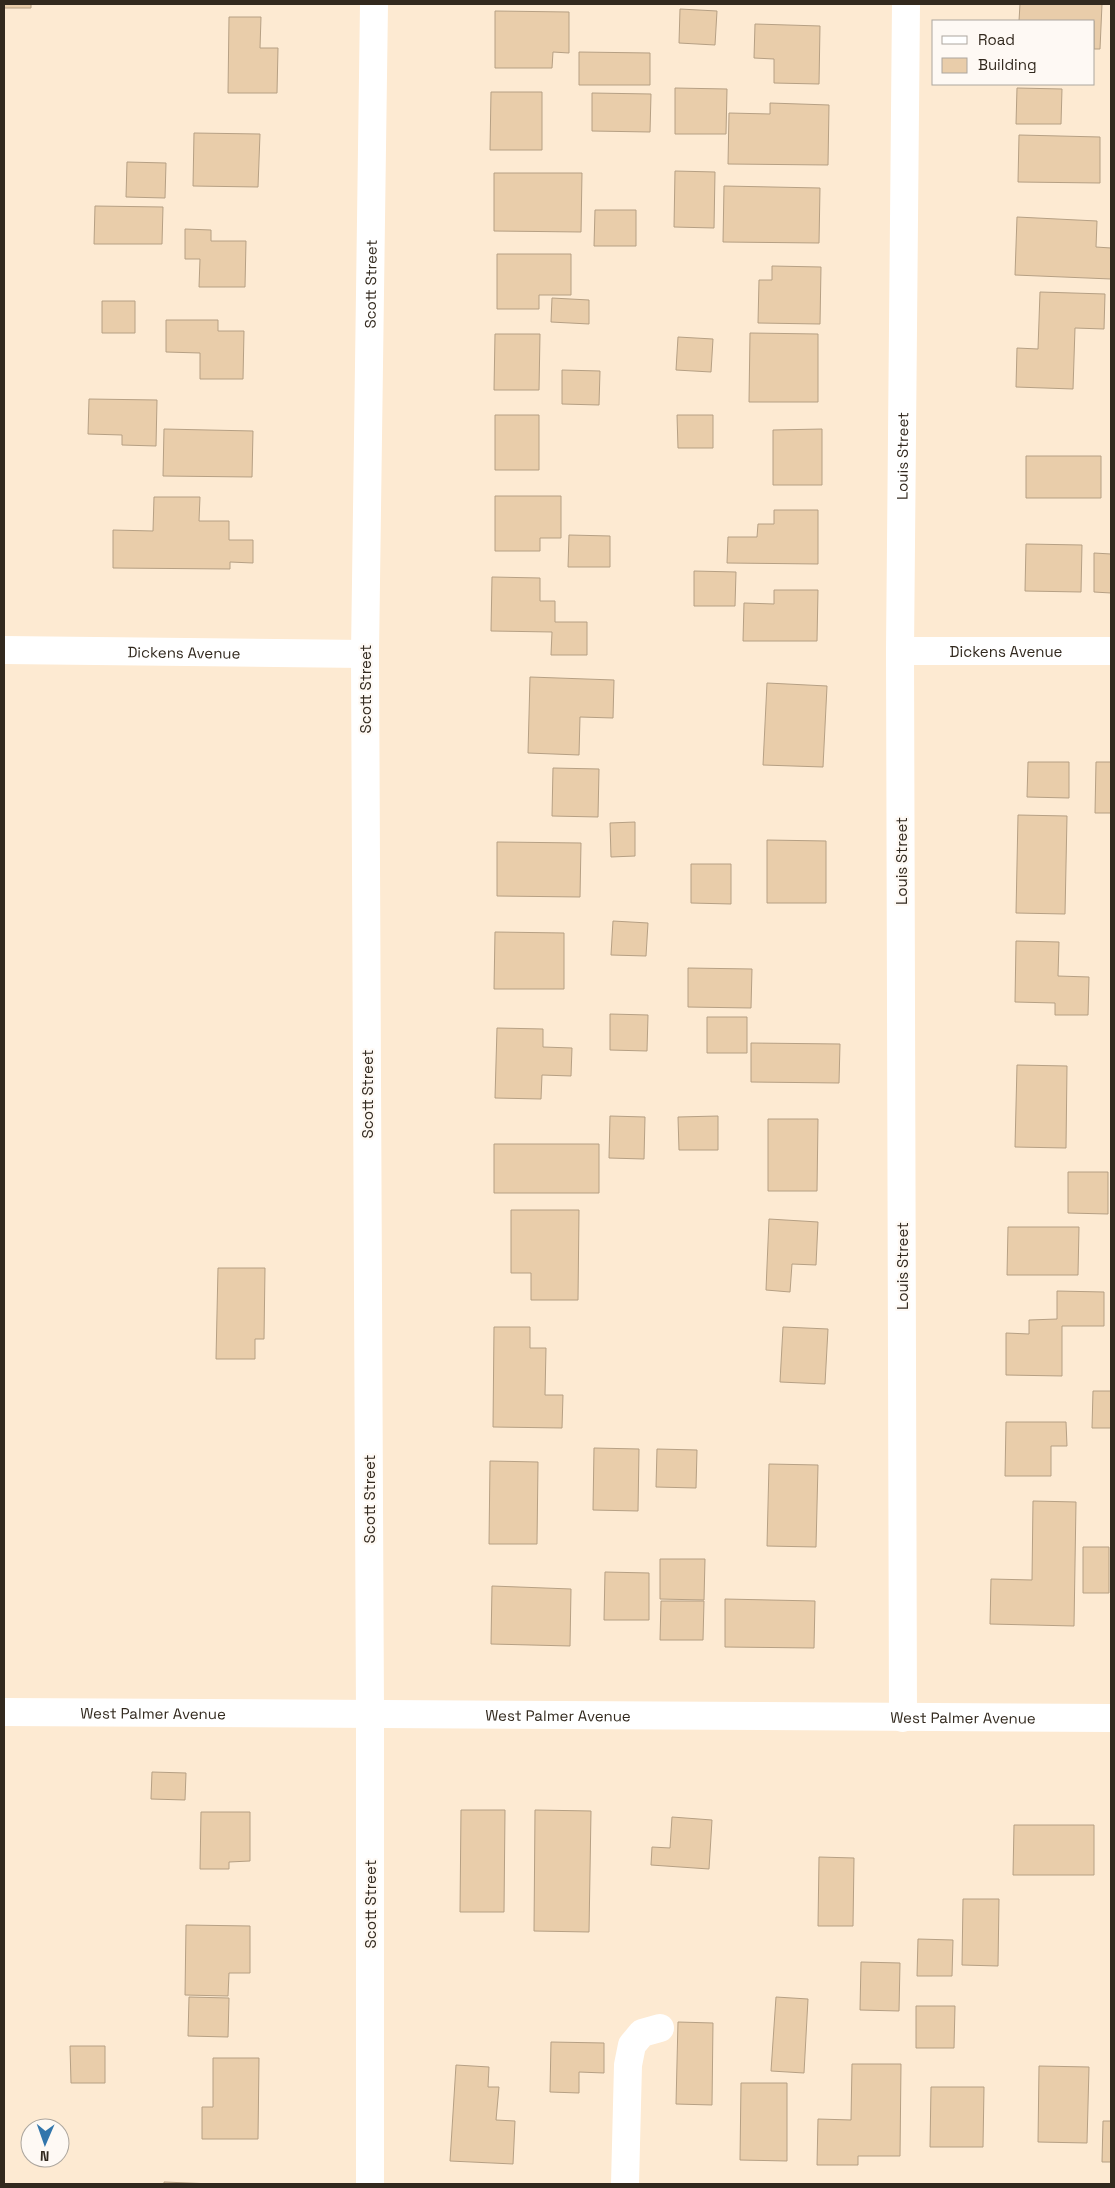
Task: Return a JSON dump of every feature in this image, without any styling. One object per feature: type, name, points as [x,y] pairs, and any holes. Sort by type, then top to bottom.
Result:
[{"type":"street","name":"Scott Street","points":[[370,2184],[370,1714],[365,654],[374,4]]},
{"type":"street","name":"Louis Street","points":[[903,1718],[900,651],[906,4]]},
{"type":"street","name":"Dickens Avenue","points":[[4,650],[365,654]]},
{"type":"street","name":"Dickens Avenue","points":[[900,651],[1111,651]]},
{"type":"street","name":"West Palmer Avenue","points":[[4,1712],[1111,1718]]},
{"type":"street","points":[[625,2184],[628,2065],[632,2045],[642,2033],[660,2028]]},
{"type":"building","points":[[4,4],[31,4],[31,8],[4,8]]},
{"type":"building","points":[[1020,4],[1102,4],[1100,49],[1095,49],[1095,20],[1019,20]]},
{"type":"building","points":[[680,9],[717,11],[715,45],[679,43]]},
{"type":"building","points":[[495,11],[569,12],[569,53],[553,52],[552,68],[495,68]]},
{"type":"building","points":[[229,17],[261,17],[260,48],[278,48],[277,93],[228,93]]},
{"type":"building","points":[[755,24],[820,26],[819,84],[774,83],[774,59],[754,58]]},
{"type":"building","points":[[579,52],[650,53],[650,85],[579,85]]},
{"type":"building","points":[[675,88],[727,89],[726,134],[675,134]]},
{"type":"building","points":[[1017,88],[1062,89],[1061,124],[1016,124]]},
{"type":"building","points":[[491,92],[542,92],[542,150],[490,150]]},
{"type":"building","points":[[592,93],[651,94],[650,132],[592,131]]},
{"type":"building","points":[[770,103],[829,105],[828,165],[728,164],[729,113],[770,114]]},
{"type":"building","points":[[194,133],[260,134],[258,187],[193,186]]},
{"type":"building","points":[[1019,135],[1100,137],[1100,183],[1018,182]]},
{"type":"building","points":[[127,162],[166,163],[165,198],[126,197]]},
{"type":"building","points":[[675,171],[715,172],[714,228],[674,227]]},
{"type":"building","points":[[494,173],[582,173],[581,232],[494,231]]},
{"type":"building","points":[[724,186],[820,188],[819,243],[723,242]]},
{"type":"building","points":[[95,206],[163,207],[162,244],[94,244]]},
{"type":"building","points":[[595,210],[636,210],[636,246],[594,246]]},
{"type":"building","points":[[1017,217],[1097,221],[1096,247],[1111,248],[1111,279],[1015,275]]},
{"type":"building","points":[[185,229],[211,230],[211,241],[246,241],[245,287],[199,287],[200,259],[185,259]]},
{"type":"building","points":[[497,254],[571,254],[571,295],[539,295],[539,309],[497,309]]},
{"type":"building","points":[[772,266],[821,267],[820,324],[758,323],[759,280],[772,280]]},
{"type":"building","points":[[1040,292],[1105,294],[1104,329],[1075,328],[1073,389],[1016,387],[1017,348],[1038,349]]},
{"type":"building","points":[[552,298],[589,300],[589,324],[551,322]]},
{"type":"building","points":[[102,301],[135,301],[135,333],[102,333]]},
{"type":"building","points":[[166,320],[218,320],[218,331],[244,331],[243,379],[200,379],[200,353],[166,352]]},
{"type":"building","points":[[750,333],[818,334],[818,402],[749,402]]},
{"type":"building","points":[[495,334],[540,334],[539,390],[494,390]]},
{"type":"building","points":[[678,337],[713,339],[711,372],[676,370]]},
{"type":"building","points":[[562,370],[600,371],[599,405],[562,404]]},
{"type":"building","points":[[89,399],[157,400],[156,446],[122,445],[122,435],[88,434]]},
{"type":"building","points":[[495,415],[539,415],[539,470],[495,470]]},
{"type":"building","points":[[677,415],[713,415],[713,448],[678,448]]},
{"type":"building","points":[[164,429],[253,431],[252,477],[163,476]]},
{"type":"building","points":[[822,429],[822,485],[773,485],[773,430]]},
{"type":"building","points":[[1026,456],[1101,456],[1101,498],[1026,498]]},
{"type":"building","points":[[495,496],[561,496],[561,538],[540,538],[540,551],[495,551]]},
{"type":"building","points":[[154,497],[200,497],[199,521],[229,521],[229,540],[253,540],[253,563],[230,562],[230,569],[113,568],[113,530],[153,531]]},
{"type":"building","points":[[774,510],[818,510],[818,564],[727,563],[728,537],[757,537],[758,524],[774,524]]},
{"type":"building","points":[[569,535],[610,536],[610,567],[568,567]]},
{"type":"building","points":[[1026,544],[1082,545],[1081,592],[1025,591]]},
{"type":"building","points":[[1094,553],[1111,554],[1111,593],[1094,592]]},
{"type":"building","points":[[694,571],[736,572],[735,606],[694,606]]},
{"type":"building","points":[[492,577],[540,578],[540,601],[555,601],[555,622],[587,622],[587,655],[551,655],[552,632],[491,631]]},
{"type":"building","points":[[774,590],[818,590],[817,641],[743,641],[744,603],[774,604]]},
{"type":"building","points":[[530,677],[614,680],[613,718],[580,717],[579,755],[528,753]]},
{"type":"building","points":[[767,683],[827,686],[823,767],[763,765]]},
{"type":"building","points":[[1028,762],[1069,762],[1069,798],[1027,797]]},
{"type":"building","points":[[1096,762],[1111,762],[1111,813],[1095,813]]},
{"type":"building","points":[[553,768],[599,769],[598,817],[552,816]]},
{"type":"building","points":[[1018,815],[1067,816],[1065,914],[1016,913]]},
{"type":"building","points":[[635,822],[635,856],[611,857],[610,823]]},
{"type":"building","points":[[767,840],[826,841],[826,903],[767,903]]},
{"type":"building","points":[[497,842],[581,843],[580,897],[497,896]]},
{"type":"building","points":[[691,864],[731,864],[731,904],[691,903]]},
{"type":"building","points":[[613,921],[648,923],[646,956],[611,955]]},
{"type":"building","points":[[495,932],[564,933],[564,989],[494,989]]},
{"type":"building","points":[[1016,941],[1059,942],[1058,976],[1089,977],[1088,1015],[1055,1015],[1055,1003],[1015,1002]]},
{"type":"building","points":[[688,968],[752,969],[751,1008],[688,1007]]},
{"type":"building","points":[[610,1014],[648,1015],[647,1051],[610,1050]]},
{"type":"building","points":[[707,1017],[747,1017],[747,1053],[707,1053]]},
{"type":"building","points":[[497,1028],[543,1029],[543,1047],[572,1048],[571,1076],[542,1075],[541,1099],[495,1098]]},
{"type":"building","points":[[751,1043],[840,1044],[839,1083],[751,1082]]},
{"type":"building","points":[[1017,1065],[1067,1066],[1066,1148],[1015,1147]]},
{"type":"building","points":[[610,1116],[645,1117],[644,1159],[609,1158]]},
{"type":"building","points":[[718,1116],[718,1150],[679,1150],[678,1117]]},
{"type":"building","points":[[768,1119],[818,1119],[817,1191],[768,1191]]},
{"type":"building","points":[[494,1144],[599,1144],[599,1193],[494,1193]]},
{"type":"building","points":[[1068,1172],[1108,1172],[1108,1214],[1068,1213]]},
{"type":"building","points":[[511,1210],[579,1210],[578,1300],[531,1300],[531,1273],[511,1273]]},
{"type":"building","points":[[769,1219],[818,1222],[816,1265],[792,1264],[790,1292],[766,1290]]},
{"type":"building","points":[[1008,1227],[1079,1227],[1078,1275],[1007,1275]]},
{"type":"building","points":[[218,1268],[265,1268],[264,1339],[255,1339],[255,1359],[216,1359]]},
{"type":"building","points":[[1057,1291],[1104,1292],[1104,1326],[1062,1326],[1062,1376],[1006,1375],[1006,1333],[1029,1334],[1029,1320],[1057,1319]]},
{"type":"building","points":[[494,1327],[530,1327],[530,1348],[546,1348],[545,1395],[563,1395],[562,1428],[493,1427]]},
{"type":"building","points":[[783,1327],[828,1329],[825,1384],[780,1382]]},
{"type":"building","points":[[1093,1391],[1111,1391],[1111,1428],[1092,1428]]},
{"type":"building","points":[[1006,1422],[1066,1422],[1067,1446],[1051,1446],[1051,1476],[1005,1476]]},
{"type":"building","points":[[594,1448],[639,1449],[638,1511],[593,1510]]},
{"type":"building","points":[[657,1449],[697,1450],[696,1488],[656,1487]]},
{"type":"building","points":[[490,1461],[538,1462],[537,1544],[489,1544]]},
{"type":"building","points":[[769,1464],[818,1465],[816,1547],[767,1546]]},
{"type":"building","points":[[1033,1501],[1076,1502],[1074,1626],[990,1624],[991,1579],[1032,1580]]},
{"type":"building","points":[[1083,1547],[1109,1547],[1109,1593],[1083,1593]]},
{"type":"building","points":[[660,1559],[705,1559],[704,1600],[660,1599]]},
{"type":"building","points":[[605,1572],[649,1573],[649,1620],[604,1620]]},
{"type":"building","points":[[492,1586],[571,1589],[570,1646],[491,1644]]},
{"type":"building","points":[[725,1599],[815,1601],[814,1648],[725,1647]]},
{"type":"building","points":[[661,1601],[704,1601],[703,1640],[660,1640]]},
{"type":"building","points":[[152,1772],[186,1773],[185,1800],[151,1799]]},
{"type":"building","points":[[461,1810],[505,1810],[504,1912],[460,1912]]},
{"type":"building","points":[[535,1810],[591,1811],[589,1932],[534,1931]]},
{"type":"building","points":[[201,1812],[250,1812],[250,1861],[229,1862],[229,1869],[200,1869]]},
{"type":"building","points":[[672,1817],[712,1820],[709,1869],[651,1865],[652,1847],[670,1848]]},
{"type":"building","points":[[1014,1825],[1094,1825],[1094,1875],[1013,1875]]},
{"type":"building","points":[[819,1857],[854,1858],[853,1926],[818,1926]]},
{"type":"building","points":[[963,1899],[999,1899],[998,1966],[962,1965]]},
{"type":"building","points":[[186,1925],[250,1926],[250,1973],[229,1973],[228,1996],[185,1995]]},
{"type":"building","points":[[918,1939],[953,1940],[952,1976],[917,1976]]},
{"type":"building","points":[[861,1962],[900,1963],[899,2011],[860,2010]]},
{"type":"building","points":[[189,1997],[229,1998],[228,2037],[188,2036]]},
{"type":"building","points":[[776,1997],[808,1999],[804,2073],[771,2071]]},
{"type":"building","points":[[916,2006],[955,2006],[954,2048],[916,2048]]},
{"type":"building","points":[[678,2022],[713,2023],[712,2105],[676,2104]]},
{"type":"building","points":[[551,2042],[604,2043],[604,2073],[579,2072],[579,2093],[550,2092]]},
{"type":"building","points":[[70,2046],[105,2046],[105,2083],[71,2083]]},
{"type":"building","points":[[213,2058],[259,2058],[258,2139],[202,2139],[202,2107],[213,2107]]},
{"type":"building","points":[[852,2064],[901,2064],[900,2156],[858,2156],[858,2165],[817,2165],[818,2119],[851,2120]]},
{"type":"building","points":[[456,2065],[489,2067],[488,2087],[499,2087],[496,2120],[515,2121],[513,2164],[450,2161]]},
{"type":"building","points":[[1039,2066],[1089,2067],[1087,2143],[1038,2142]]},
{"type":"building","points":[[741,2083],[787,2083],[787,2161],[740,2160]]},
{"type":"building","points":[[931,2087],[984,2087],[983,2147],[930,2147]]},
{"type":"building","points":[[1103,2121],[1111,2121],[1111,2162],[1102,2162]]},
{"type":"building","points":[[164,2182],[213,2184],[164,2184]]}]
